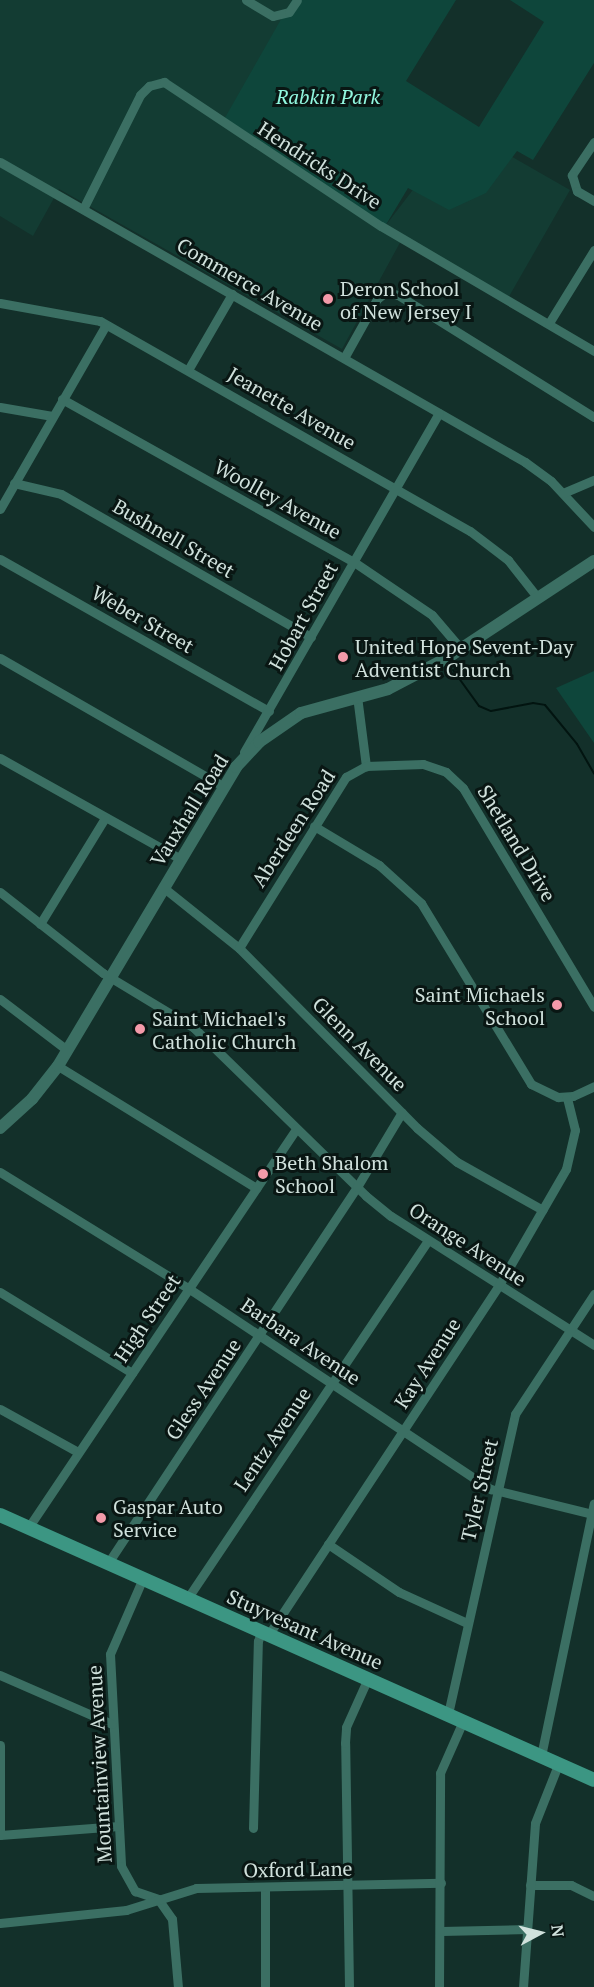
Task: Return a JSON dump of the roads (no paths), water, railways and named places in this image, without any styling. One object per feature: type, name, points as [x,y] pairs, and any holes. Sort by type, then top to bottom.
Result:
[{"type":"main road","name":"Stuyvesant Avenue","points":[[0,1515],[594,1780]]},
{"type":"street","points":[[246,0],[273,16],[289,12],[297,0]]},
{"type":"street","name":"Hendricks Drive","points":[[83,209],[134,105],[149,86],[164,82],[355,210],[594,351]]},
{"type":"street","points":[[594,142],[572,175],[577,190],[594,201]]},
{"type":"street","name":"Commerce Avenue","points":[[0,162],[525,462],[563,493],[594,527]]},
{"type":"street","points":[[549,323],[594,250]]},
{"type":"street","points":[[344,358],[377,299],[386,292],[398,295],[594,417]]},
{"type":"street","points":[[188,370],[232,294]]},
{"type":"street","name":"Jeanette Avenue","points":[[0,303],[93,318],[106,325],[396,488],[488,543],[538,598]]},
{"type":"street","points":[[0,509],[106,325]]},
{"type":"street","name":"Woolley Avenue","points":[[62,399],[354,562],[432,615],[461,649]]},
{"type":"street","points":[[0,407],[52,416]]},
{"type":"street","name":"Hobart Street","points":[[236,767],[439,413]]},
{"type":"street","points":[[563,493],[594,480]]},
{"type":"street","name":"Bushnell Street","points":[[14,483],[61,494],[311,637]]},
{"type":"street","name":"Weber Street","points":[[0,559],[269,711]]},
{"type":"street","name":"Vauxhall Road","points":[[0,1128],[32,1099],[58,1066],[236,767],[276,729],[301,713],[388,689],[461,649],[594,561]]},
{"type":"street","points":[[0,658],[224,787]]},
{"type":"street","name":"Aberdeen Road","points":[[239,948],[338,786],[353,771],[366,766],[357,696]]},
{"type":"street","points":[[0,758],[181,859]]},
{"type":"street","name":"Shetland Drive","points":[[366,766],[429,765],[460,783],[594,1006]]},
{"type":"street","points":[[40,924],[105,818]]},
{"type":"street","points":[[314,826],[380,865],[408,889],[433,919],[529,1082],[548,1094],[567,1097],[594,1086]]},
{"type":"street","name":"Glenn Avenue","points":[[164,888],[239,948],[402,1112],[457,1162],[543,1210]]},
{"type":"street","name":"Orange Avenue","points":[[0,892],[111,978],[194,1028],[296,1129],[391,1216],[594,1345]]},
{"type":"street","points":[[0,999],[67,1050]]},
{"type":"street","points":[[58,1066],[256,1188]]},
{"type":"street","name":"Kay Avenue","points":[[265,1632],[328,1544],[403,1431],[499,1285],[543,1210],[566,1169],[574,1147],[575,1121],[567,1097]]},
{"type":"street","name":"Gless Avenue","points":[[108,1563],[261,1335],[357,1187],[402,1112]]},
{"type":"street","name":"High Street","points":[[28,1528],[296,1129]]},
{"type":"street","name":"Barbara Avenue","points":[[0,1172],[189,1288],[498,1492],[592,1514]]},
{"type":"street","name":"Lentz Avenue","points":[[187,1599],[428,1240]]},
{"type":"street","points":[[0,1292],[132,1373]]},
{"type":"street","name":"Tyler Street","points":[[448,1714],[515,1414],[572,1331],[594,1294]]},
{"type":"street","points":[[0,1409],[78,1452]]},
{"type":"street","points":[[541,1756],[594,1503]]},
{"type":"street","points":[[328,1544],[399,1592],[467,1623]]},
{"type":"street","name":"Mountainview Avenue","points":[[142,1578],[110,1654],[112,1724],[121,1866],[135,1891],[158,1899]]},
{"type":"street","points":[[253,1828],[258,1641],[265,1632]]},
{"type":"street","points":[[0,1675],[112,1724]]},
{"type":"street","points":[[349,1987],[346,1726],[368,1678]]},
{"type":"street","points":[[439,1987],[440,1773],[463,1721]]},
{"type":"street","points":[[0,1752],[0,1835],[119,1826]]},
{"type":"street","points":[[523,1987],[535,1823],[558,1765]]},
{"type":"street","name":"Oxford Lane","points":[[0,1923],[126,1910],[196,1888],[347,1887],[441,1883]]},
{"type":"street","points":[[530,1885],[571,1885],[594,1896]]},
{"type":"street","points":[[265,1888],[265,1987]]},
{"type":"street","points":[[158,1899],[168,1910],[177,1935],[178,1987]]},
{"type":"street","points":[[441,1931],[527,1929]]},
{"type":"waterway","points":[[453,670],[479,706],[491,711],[533,703],[545,705],[577,744],[594,774]]},
{"type":"place","name":"Deron School of New Jersey I","points":[[328,299]]},
{"type":"place","name":"United Hope Sevent-Day Adventist Church","points":[[343,657]]},
{"type":"place","name":"Saint Michaels School","points":[[557,1005]]},
{"type":"place","name":"Saint Michael's Catholic Church","points":[[140,1029]]},
{"type":"place","name":"Beth Shalom School","points":[[263,1174]]},
{"type":"place","name":"Gaspar Auto Service","points":[[101,1518]]},
{"type":"park label","name":"Rabkin Park","points":[[328,96]]}]
